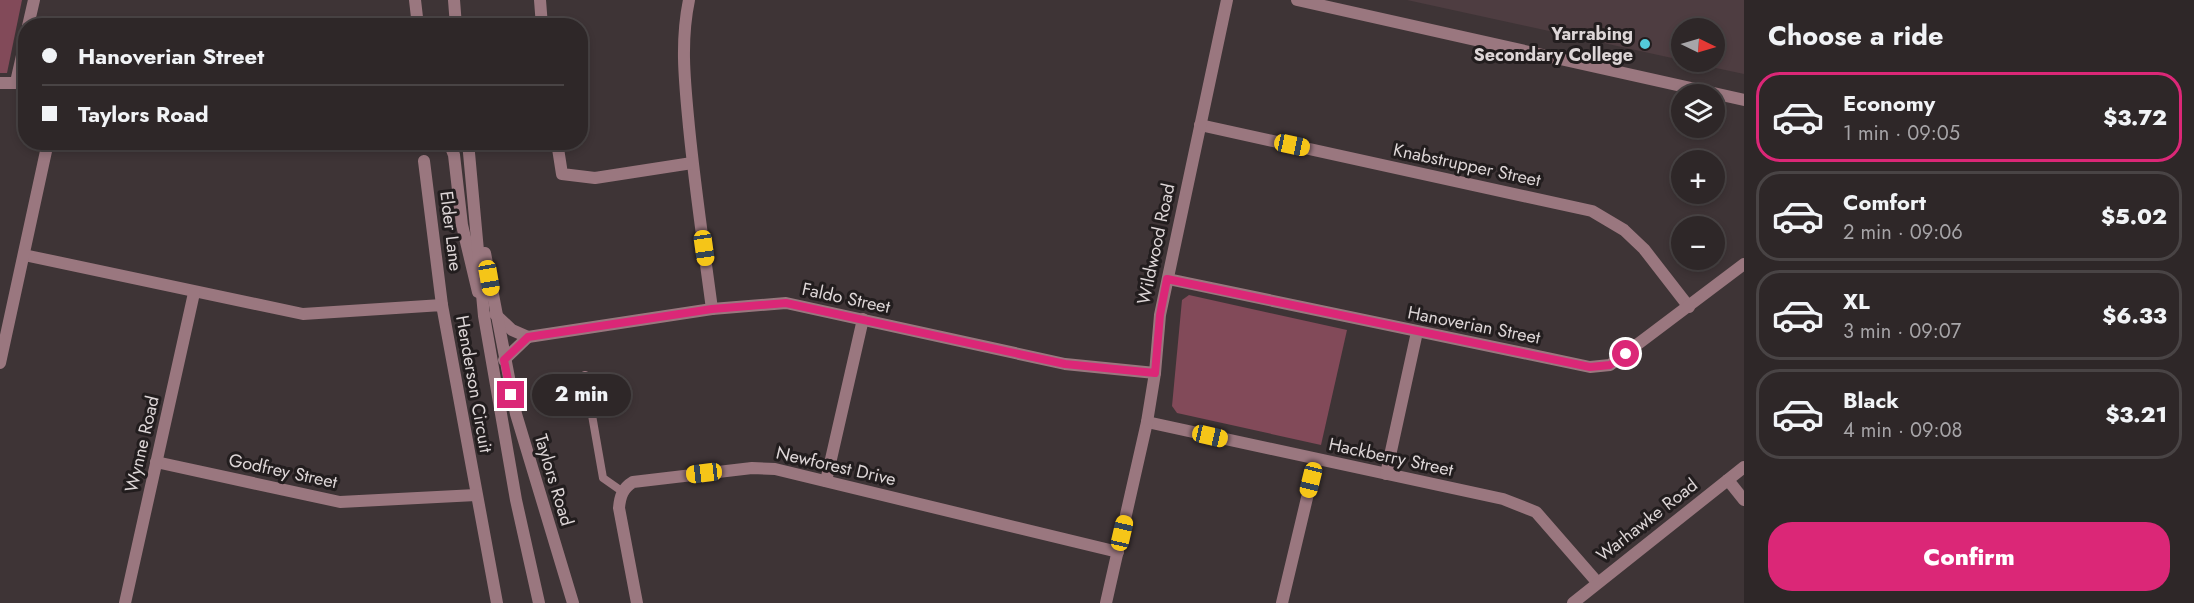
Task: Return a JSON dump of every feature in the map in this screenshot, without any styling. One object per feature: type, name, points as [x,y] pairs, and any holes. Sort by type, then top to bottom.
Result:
[{"type":"street","points":[[30,18],[34,0]]},
{"type":"street","points":[[415,0],[417,18]]},
{"type":"street","points":[[454,0],[455,18]]},
{"type":"street","points":[[540,0],[541,18]]},
{"type":"street","points":[[689,0],[684,24],[683,67],[692,163],[712,309]]},
{"type":"street","name":"Wildwood Road","points":[[1106,603],[1147,422],[1155,373],[1160,315],[1227,0]]},
{"type":"street","points":[[1297,0],[1744,100]]},
{"type":"street","points":[[0,83],[18,82]]},
{"type":"street","name":"Knabstrupper Street","points":[[1200,125],[1592,211],[1624,230],[1644,249],[1689,307]]},
{"type":"street","points":[[0,363],[46,150]]},
{"type":"street","points":[[452,150],[462,225],[490,315],[512,330],[528,337],[504,360]]},
{"type":"street","name":"Taylors Road","points":[[469,150],[516,500],[539,603]]},
{"type":"street","points":[[558,150],[562,174],[595,178],[692,163]]},
{"type":"street","name":"Elder Lane","points":[[424,161],[442,305]]},
{"type":"street","name":"Henderson Circuit","points":[[24,255],[303,315],[442,305],[497,603]]},
{"type":"street","name":"Hanoverian Street","points":[[1167,279],[1590,367],[1610,365],[1744,264]]},
{"type":"street","name":"Wynne Road","points":[[125,603],[194,293]]},
{"type":"street","name":"Faldo Street","points":[[528,337],[712,309],[786,303],[1065,364],[1155,373]]},
{"type":"street","name":"Taylors Road","points":[[490,315],[504,360],[516,414],[573,603]]},
{"type":"street","points":[[826,481],[863,319]]},
{"type":"street","points":[[1386,474],[1417,332]]},
{"type":"street","name":"Hackberry Street","points":[[1147,422],[1503,499],[1536,512],[1597,582]]},
{"type":"street","points":[[1282,603],[1316,460]]},
{"type":"street","name":"Godfrey Street","points":[[156,462],[340,502],[476,495]]},
{"type":"street","name":"Warhawke Road","points":[[1573,603],[1744,467]]},
{"type":"street","name":"Newforest Drive","points":[[623,492],[633,482],[752,468],[775,469],[1118,552]]},
{"type":"street","points":[[1728,480],[1744,500]]},
{"type":"street","points":[[623,492],[618,508],[637,603]]},
{"type":"lane","points":[[585,375],[603,478],[623,492]]},
{"type":"shaded area","points":[[0,0],[22,0],[7,73],[0,73]]},
{"type":"shaded area","name":"Yarrabing Secondary College","points":[[1407,0],[1744,0],[1744,74],[1725,70],[1725,18],[1671,18],[1671,58]]},
{"type":"shaded area","points":[[1189,295],[1347,330],[1321,445],[1177,413],[1172,406],[1182,300]]},
{"type":"place","name":"Yarrabing Secondary College","points":[[1645,44]]},
{"type":"route","points":[[511,395],[504,360],[528,337],[712,309],[786,303],[1065,364],[1155,373],[1160,315],[1167,279],[1590,367],[1610,365],[1626,354]]}]
